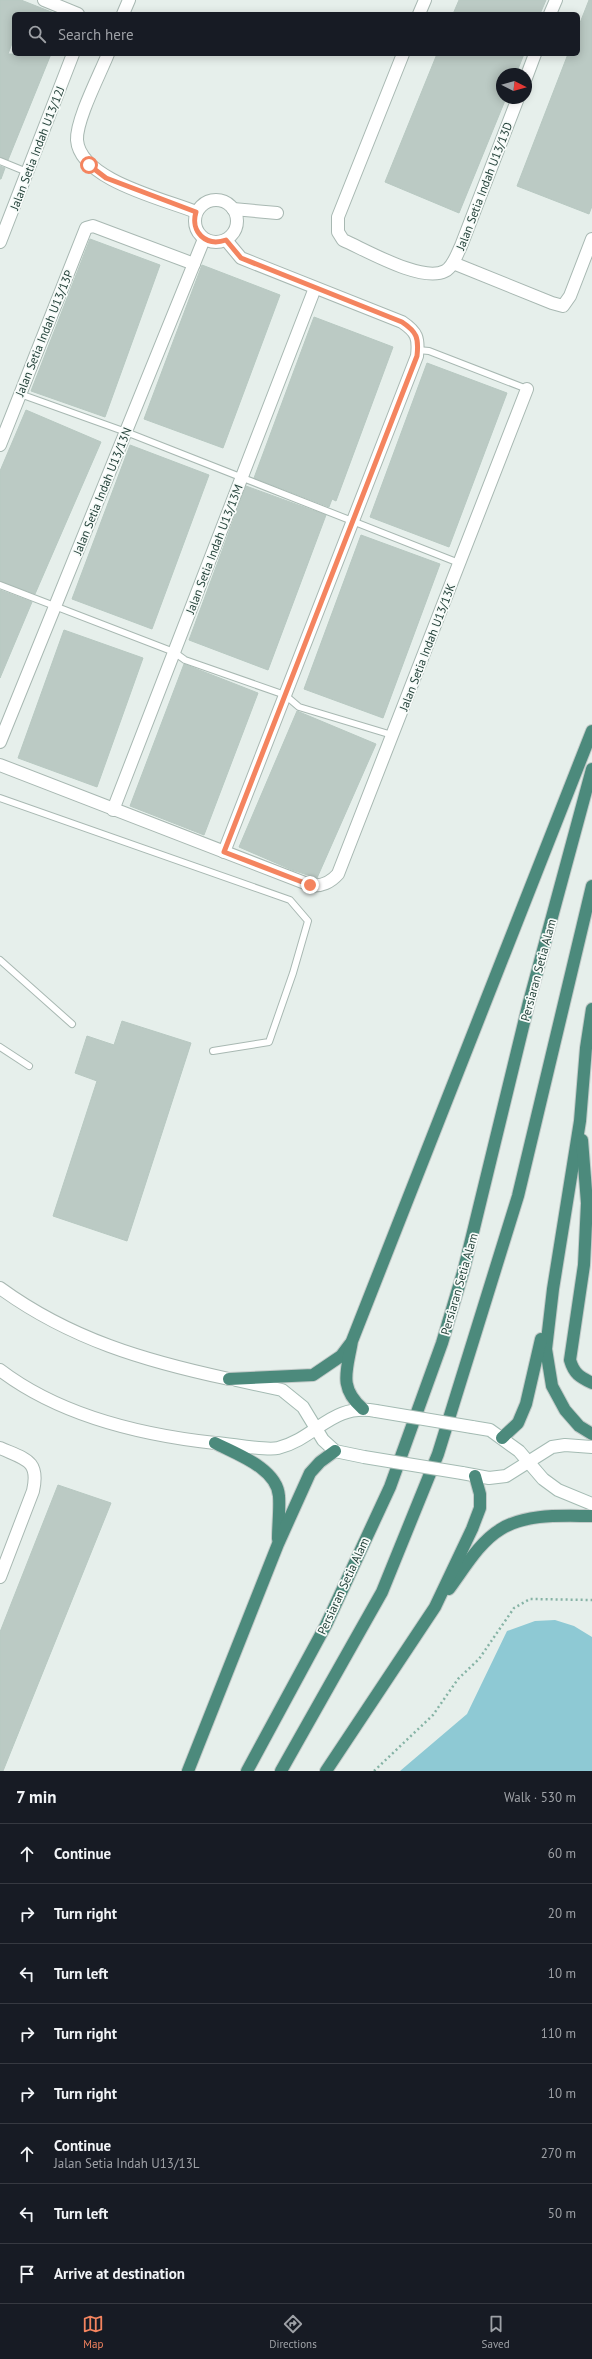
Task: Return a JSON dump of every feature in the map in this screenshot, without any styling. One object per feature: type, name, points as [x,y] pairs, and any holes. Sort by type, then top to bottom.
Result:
[{"type":"highway","points":[[363,1409],[348,1392],[346,1376],[352,1341],[592,732]]},
{"type":"highway","name":"Persiaran Setia Alam","points":[[247,1771],[326,1625],[390,1487],[442,1343],[464,1269],[529,1002],[592,769]]},
{"type":"highway","points":[[281,1771],[382,1592],[438,1454],[518,1196],[592,886]]},
{"type":"highway","points":[[592,1009],[586,1048],[580,1121],[553,1289],[546,1349],[552,1386],[565,1410],[579,1426],[592,1434]]},
{"type":"highway","points":[[580,1121],[587,1203],[584,1265],[570,1360],[572,1370],[579,1377],[592,1383]]},
{"type":"highway","points":[[502,1438],[518,1423],[526,1404],[553,1289]]},
{"type":"highway","points":[[229,1379],[313,1375],[341,1356],[352,1341]]},
{"type":"highway","points":[[215,1443],[262,1468],[272,1478],[279,1494],[278,1544]]},
{"type":"highway","points":[[188,1771],[278,1544],[310,1473],[320,1462],[335,1451]]},
{"type":"highway","points":[[435,1607],[472,1529],[480,1508],[480,1494],[475,1476]]},
{"type":"highway","points":[[326,1771],[435,1607],[481,1547],[501,1528],[530,1518],[592,1516]]},
{"type":"street","points":[[44,0],[73,12]]},
{"type":"street","points":[[124,12],[129,0]]},
{"type":"street","points":[[420,12],[425,0]]},
{"type":"street","points":[[551,12],[556,0]]},
{"type":"street","name":"Jalan Setia Indah U13/12J","points":[[0,242],[72,56]]},
{"type":"street","points":[[107,56],[81,120],[77,139],[81,153],[89,165],[106,178],[196,212]]},
{"type":"street","points":[[402,56],[338,217],[338,232],[343,240],[410,269],[434,274],[449,267],[563,306],[570,296],[592,239]]},
{"type":"street","points":[[530,68],[534,56]]},
{"type":"street","name":"Jalan Setia Indah U13/13D","points":[[449,267],[462,246],[516,104]]},
{"type":"street","points":[[214,200],[221,200],[233,209],[236,215],[235,230],[226,240],[211,242],[204,239],[196,230],[194,218],[196,212],[201,206],[214,200]]},
{"type":"street","points":[[233,209],[277,213]]},
{"type":"street","name":"Jalan Setia Indah U13/13P","points":[[0,445],[86,228],[93,226],[194,264]]},
{"type":"street","name":"Jalan Setia Indah U13/13N","points":[[0,742],[204,239]]},
{"type":"street","points":[[0,765],[224,852],[416,356],[417,337],[413,330],[402,322],[241,258],[226,240]]},
{"type":"street","name":"Jalan Setia Indah U13/13M","points":[[113,810],[315,288]]},
{"type":"street","name":"Jalan Setia Indah U13/13K","points":[[224,852],[310,885],[317,886],[326,883],[338,874],[527,389]]},
{"type":"street","points":[[0,1288],[60,1326],[115,1349],[163,1364],[282,1390],[303,1408],[323,1440],[335,1451],[490,1478],[506,1476],[552,1447],[565,1445],[592,1447]]},
{"type":"street","points":[[0,1370],[22,1387],[104,1422],[184,1440],[276,1448],[298,1442],[330,1418],[363,1409],[490,1430],[502,1438],[529,1461],[543,1479],[558,1490],[592,1504]]},
{"type":"street","points":[[0,1448],[30,1461],[35,1470],[34,1491],[0,1577]]},
{"type":"lane","points":[[0,161],[27,172]]},
{"type":"lane","points":[[416,356],[429,351],[527,389]]},
{"type":"lane","points":[[20,394],[126,432],[459,563]]},
{"type":"lane","points":[[0,585],[174,652],[185,660],[285,695],[299,707],[392,736]]},
{"type":"lane","points":[[0,798],[290,900],[308,920],[293,973],[269,1042],[213,1051]]},
{"type":"lane","points":[[0,960],[72,1024]]},
{"type":"lane","points":[[0,1047],[29,1066]]},
{"type":"path","points":[[374,1771],[433,1715],[458,1679],[479,1659],[514,1608],[530,1599],[592,1600]]},
{"type":"water","points":[[555,1620],[574,1626],[592,1637],[592,1771],[400,1771],[467,1714],[507,1631],[535,1621]]},
{"type":"building","points":[[0,0],[21,0],[51,12],[12,12],[12,43],[8,54],[12,54],[12,56],[50,56],[8,160],[0,157]]},
{"type":"building","points":[[459,0],[546,0],[541,12],[454,12]]},
{"type":"building","points":[[589,0],[592,0],[592,206],[589,214],[517,186],[567,56],[580,56],[580,23]]},
{"type":"building","points":[[436,56],[523,56],[518,68],[496,68],[496,104],[504,104],[459,213],[385,182]]},
{"type":"building","points":[[0,166],[5,168],[1,179],[0,179]]},
{"type":"building","points":[[90,239],[160,265],[105,417],[31,391]]},
{"type":"building","points":[[202,265],[280,295],[223,448],[144,419]]},
{"type":"building","points":[[314,317],[393,347],[336,501],[332,499],[329,507],[254,478]]},
{"type":"building","points":[[427,363],[507,393],[449,547],[370,517]]},
{"type":"building","points":[[26,410],[101,442],[35,594],[0,581],[0,471]]},
{"type":"building","points":[[130,445],[209,475],[152,629],[72,599]]},
{"type":"building","points":[[246,486],[326,515],[268,670],[189,640]]},
{"type":"building","points":[[361,535],[440,564],[383,718],[304,689]]},
{"type":"building","points":[[0,590],[32,602],[0,678]]},
{"type":"building","points":[[64,630],[143,658],[97,787],[18,758]]},
{"type":"building","points":[[184,664],[258,693],[204,835],[130,806]]},
{"type":"building","points":[[297,711],[376,744],[317,878],[292,870],[239,847]]},
{"type":"building","points":[[122,1021],[191,1043],[127,1241],[53,1216],[97,1081],[75,1073],[87,1036],[114,1045]]},
{"type":"building","points":[[58,1485],[111,1503],[3,1771],[0,1771],[0,1632]]},
{"type":"route","points":[[89,165],[106,178],[196,212],[194,224],[196,230],[204,239],[211,242],[226,240],[241,258],[402,322],[413,330],[417,337],[417,356],[224,852],[310,885]]}]
